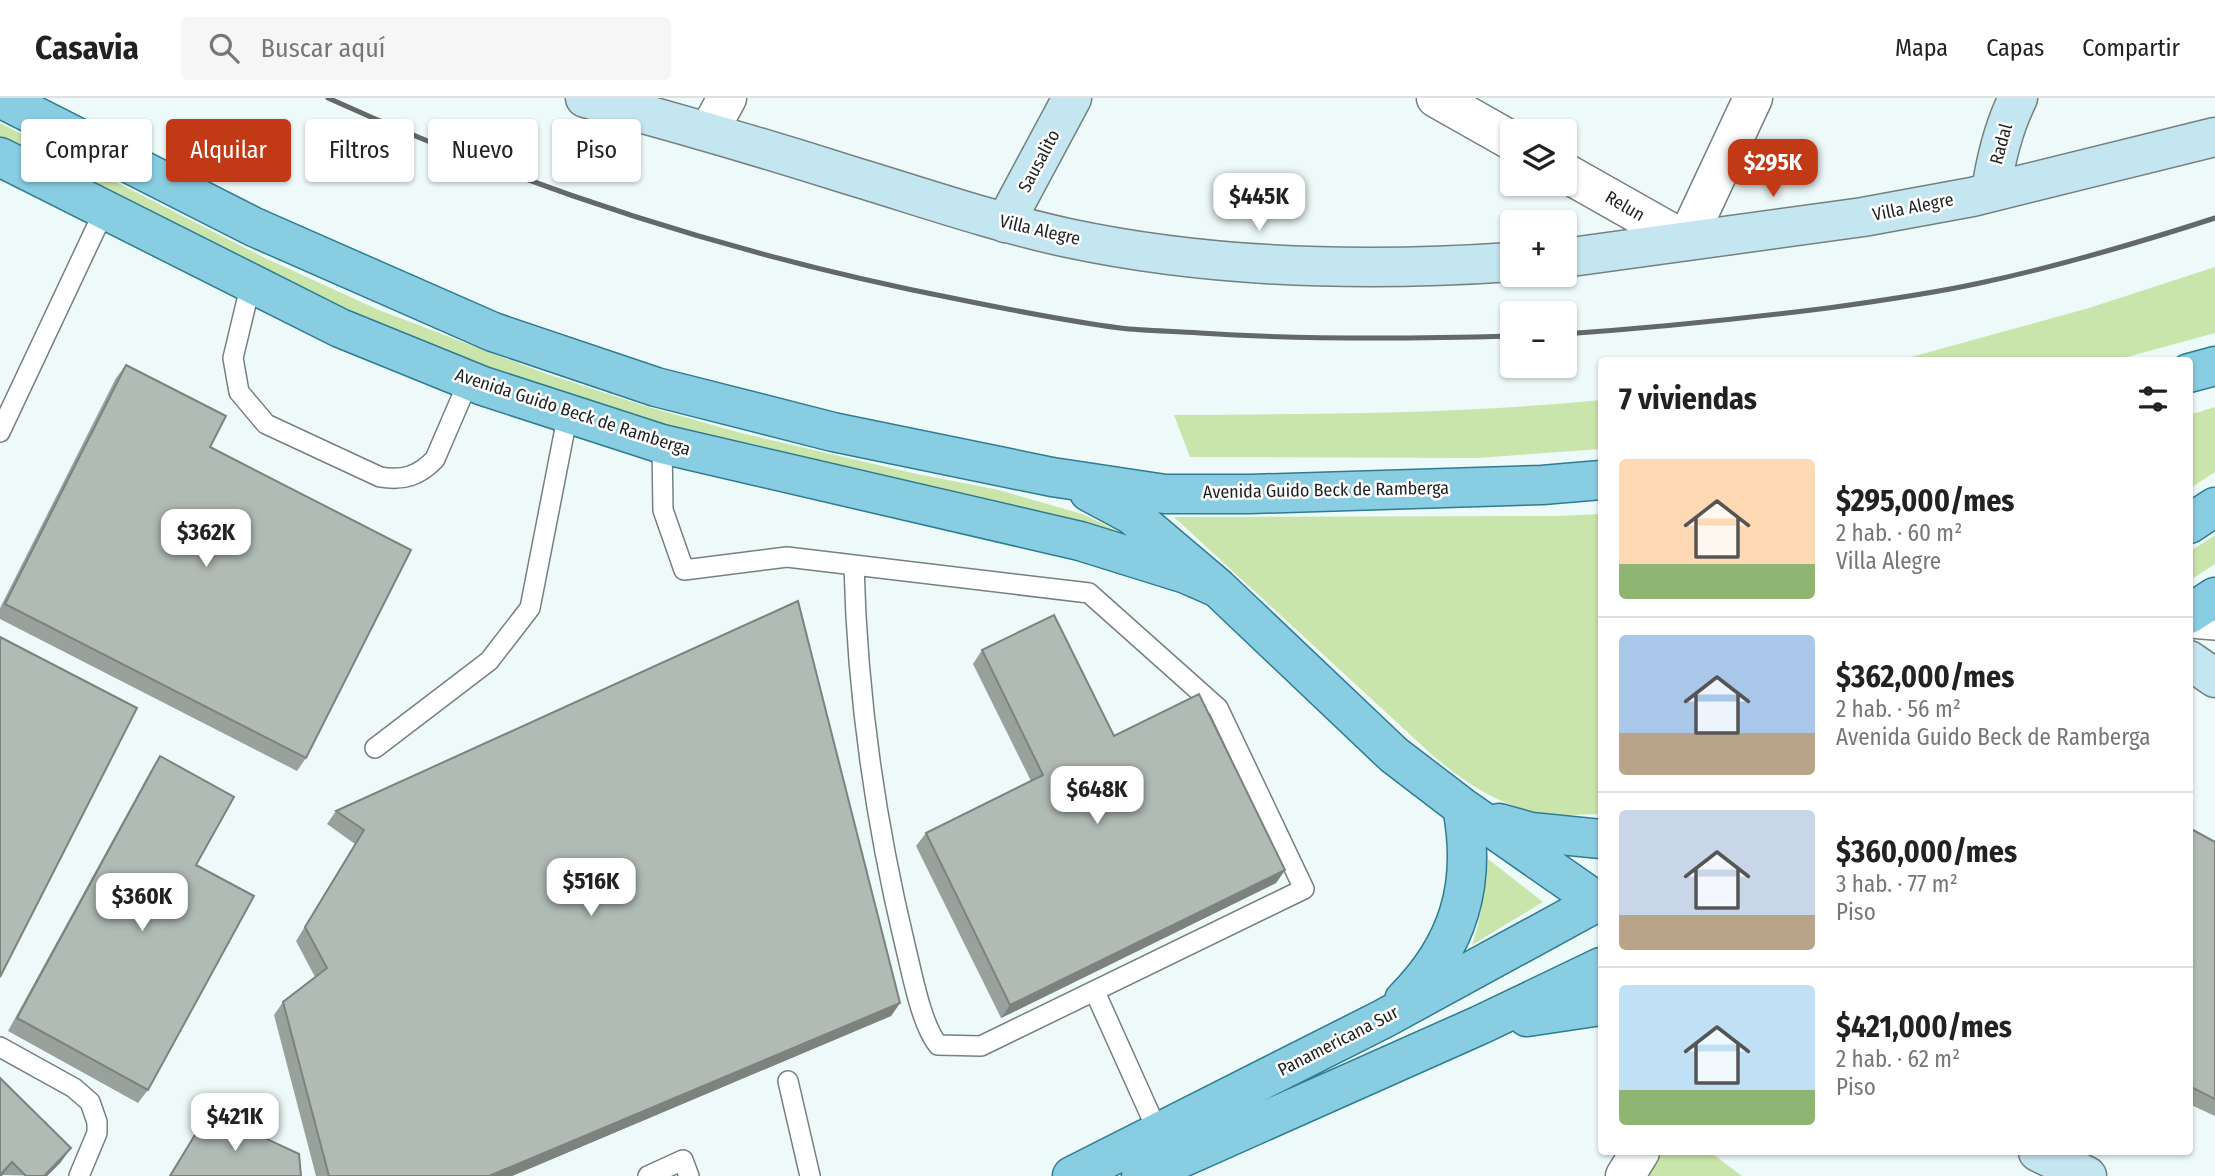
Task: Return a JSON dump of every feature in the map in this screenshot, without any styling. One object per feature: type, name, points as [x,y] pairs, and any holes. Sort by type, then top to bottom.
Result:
[{"type":"main road","name":"Avenida Guido Beck de Ramberga","points":[[0,98],[254,227],[493,332],[656,387],[833,432],[1052,477],[1166,494],[1542,485],[1598,480]]},
{"type":"main road","name":"Villa Alegre","points":[[584,98],[709,131],[1005,223],[1116,247],[1245,262],[1393,268],[1500,263]]},
{"type":"main road","name":"Sausalito","points":[[1005,223],[1072,98]]},
{"type":"main road","name":"Radal","points":[[1991,191],[1996,158],[2007,120],[2018,98]]},
{"type":"main road","name":"Villa Alegre","points":[[1577,256],[1863,217],[1991,191],[2215,137]]},
{"type":"main road","name":"Avenida Guido Beck de Ramberga","points":[[0,157],[340,328],[469,380],[662,444],[1080,541],[1186,574],[1218,588]]},
{"type":"main road","points":[[2193,372],[2215,366]]},
{"type":"main road","name":"Avenida Guido Beck de Ramberga","points":[[1052,477],[1096,494],[1132,515],[1218,588],[1394,755],[1462,807],[1598,901]]},
{"type":"main road","points":[[2193,521],[2215,507]]},
{"type":"main road","points":[[2193,611],[2215,597]]},
{"type":"main road","points":[[2193,663],[2215,678]]},
{"type":"main road","points":[[1462,807],[1496,822],[1531,832],[1598,839]]},
{"type":"main road","points":[[1383,1019],[1424,979],[1453,933],[1466,882],[1467,832],[1462,807]]},
{"type":"main road","name":"Panamericana Sur","points":[[1072,1176],[1383,1019],[1598,903]]},
{"type":"main road","points":[[1141,1176],[1480,1025],[1598,968]]},
{"type":"main road","points":[[1480,1025],[1598,1006]]},
{"type":"main road","points":[[2044,1155],[2087,1176]]},
{"type":"street","points":[[709,131],[727,98]]},
{"type":"street","points":[[1436,98],[1500,134]]},
{"type":"street","points":[[1686,241],[1753,98]]},
{"type":"street","name":"Relun","points":[[1577,179],[1686,241]]},
{"type":"street","points":[[1625,1176],[1638,1155]]},
{"type":"lane","points":[[0,432],[105,209]]},
{"type":"lane","points":[[251,283],[233,358],[239,392],[266,424],[380,477],[391,479],[414,476],[435,459],[469,380]]},
{"type":"lane","points":[[375,748],[489,661],[530,608],[568,413]]},
{"type":"lane","points":[[662,444],[663,510],[684,570],[787,557],[1089,593],[1218,708],[1304,890],[981,1046],[938,1045],[929,1035],[891,885],[874,796],[859,683],[854,565]]},
{"type":"lane","points":[[2193,628],[2215,631]]},
{"type":"lane","points":[[1094,992],[1158,1132]]},
{"type":"lane","points":[[0,1047],[75,1088],[90,1102],[97,1122],[97,1133],[79,1176]]},
{"type":"lane","points":[[788,1082],[810,1176]]},
{"type":"lane","points":[[648,1176],[683,1160],[688,1176]]},
{"type":"green space","points":[[0,123],[21,134],[21,151],[0,141]]},
{"type":"green space","points":[[84,182],[116,182],[265,258],[379,310],[547,374],[645,406],[741,433],[999,490],[1082,514],[1147,544],[716,443],[534,386],[370,322]]},
{"type":"green space","points":[[2215,267],[2215,333],[2127,357],[1911,357],[2089,308]]},
{"type":"green space","points":[[1598,400],[1598,449],[1477,458],[1190,457],[1174,415],[1334,414],[1548,405]]},
{"type":"green space","points":[[2215,407],[2215,472],[2193,486],[2193,414]]},
{"type":"green space","points":[[1598,514],[1598,814],[1560,815],[1520,808],[1479,789],[1454,772],[1430,753],[1174,517]]},
{"type":"green space","points":[[2215,535],[2215,564],[2193,578],[2193,549]]},
{"type":"green space","points":[[1483,855],[1543,902],[1472,945],[1482,901]]},
{"type":"green space","points":[[1660,1155],[1714,1155],[1742,1176],[1647,1176]]},
{"type":"building","points":[[126,365],[226,416],[210,447],[411,550],[306,758],[5,604]]},
{"type":"building","points":[[798,601],[900,1003],[489,1176],[329,1176],[283,1002],[327,968],[305,927],[364,830],[336,811]]},
{"type":"building","points":[[1054,615],[1114,736],[1199,694],[1285,870],[1010,1005],[926,833],[1043,775],[982,650]]},
{"type":"building","points":[[0,637],[137,708],[0,977]]},
{"type":"building","points":[[160,756],[234,797],[196,865],[254,896],[148,1090],[17,1018]]},
{"type":"building","points":[[2193,830],[2215,842],[2215,1099],[2193,1088]]},
{"type":"building","points":[[0,1078],[71,1148],[44,1176],[26,1176],[12,1162],[0,1175]]},
{"type":"building","points":[[209,1112],[299,1154],[301,1176],[170,1176]]},
{"type":"railway","points":[[328,98],[480,162],[637,217],[796,263],[977,303],[1140,330],[1317,338],[1500,336]]},
{"type":"railway","points":[[1577,333],[1763,316],[1942,291],[2069,262],[2215,218]]}]
